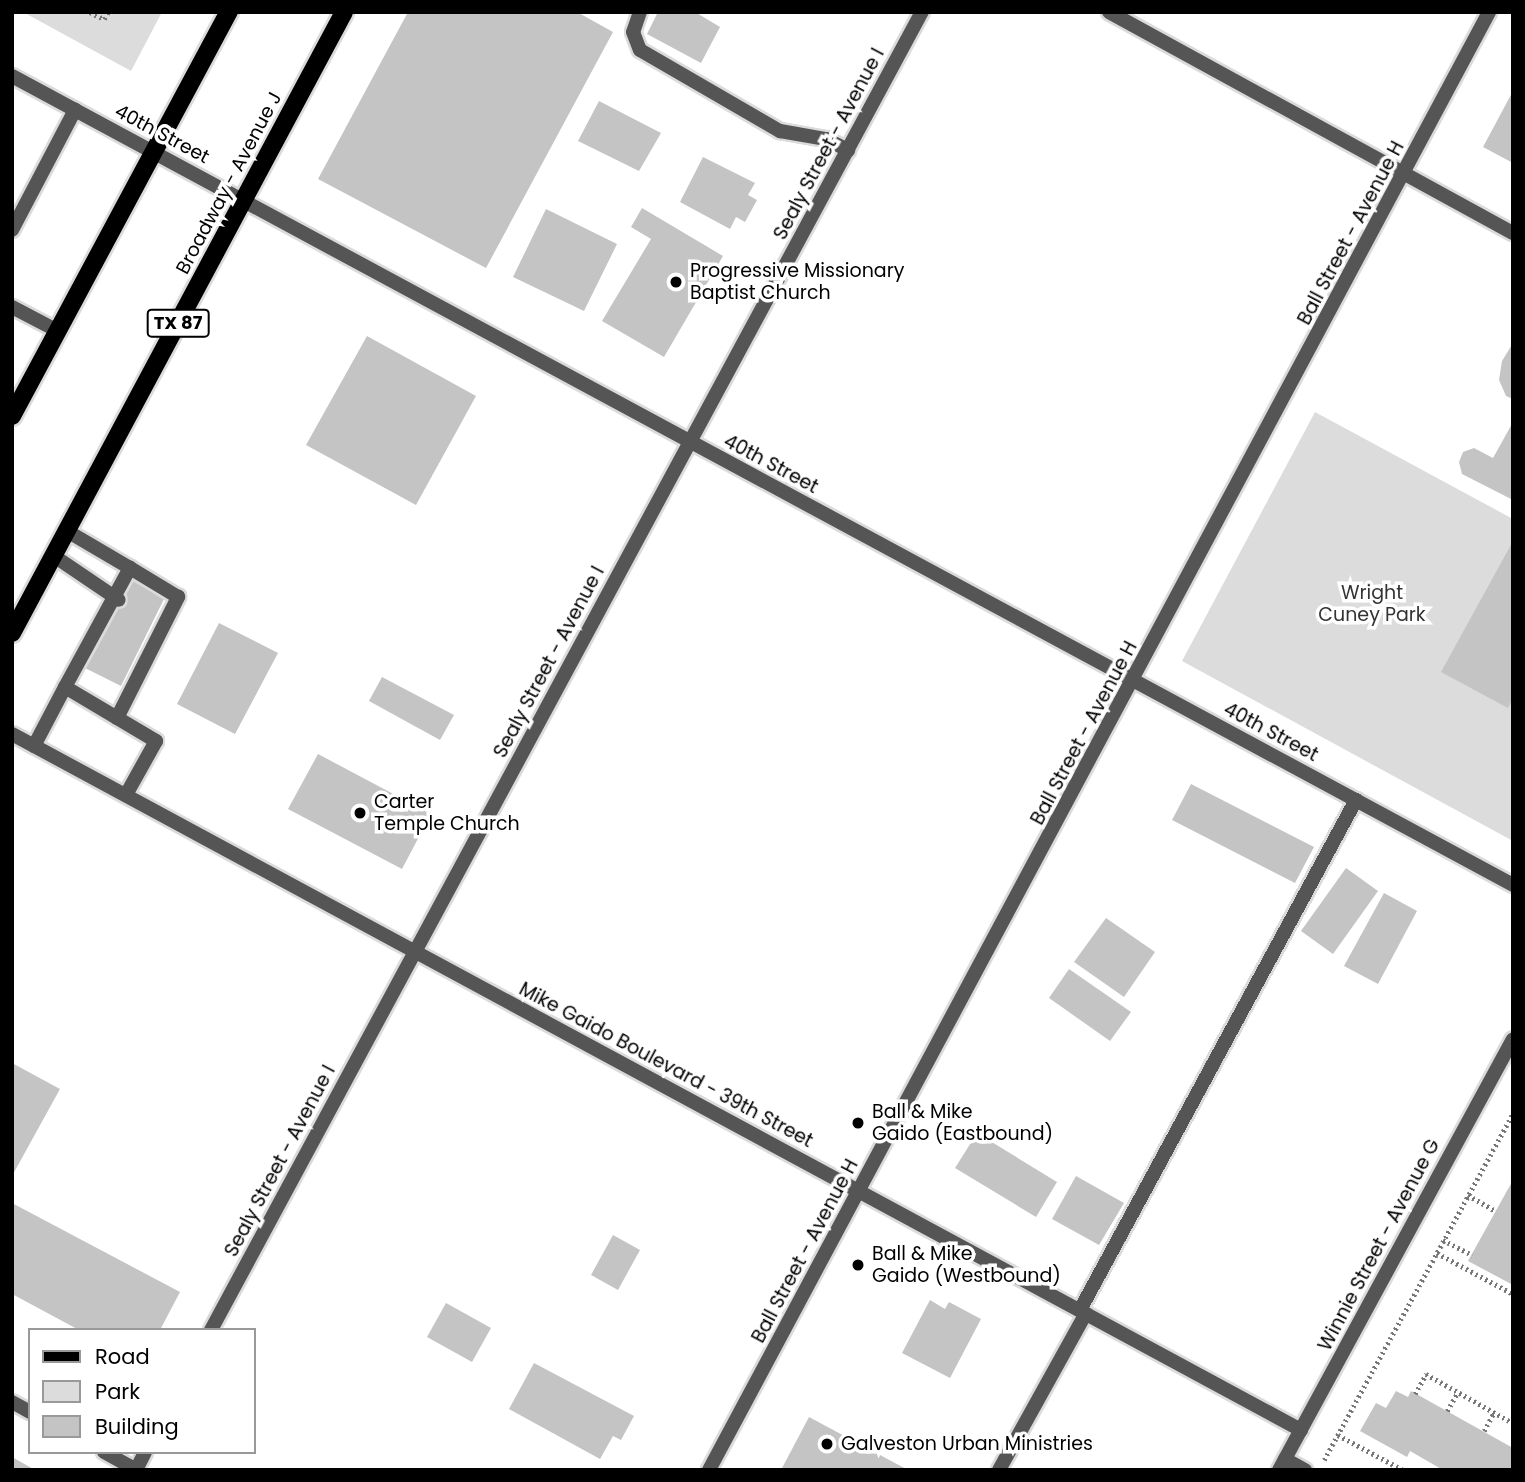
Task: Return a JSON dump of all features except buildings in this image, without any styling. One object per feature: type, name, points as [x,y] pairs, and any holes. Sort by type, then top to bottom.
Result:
[{"type":"main road","points":[[12,416],[229,12]]},
{"type":"main road","name":"Broadway - Avenue J","points":[[12,633],[344,12]]},
{"type":"street","points":[[640,12],[633,32],[640,50],[780,131],[826,139],[848,150]]},
{"type":"street","name":"Sealy Street - Avenue I","points":[[212,1328],[922,12]]},
{"type":"street","points":[[1109,12],[1513,233]]},
{"type":"street","name":"Ball Street - Avenue H","points":[[709,1470],[1489,12]]},
{"type":"street","name":"40th Street","points":[[12,76],[1513,885]]},
{"type":"street","points":[[12,230],[75,110]]},
{"type":"street","points":[[12,307],[58,331]]},
{"type":"street","points":[[67,531],[178,597],[158,624],[129,683],[117,718]]},
{"type":"street","points":[[54,556],[117,598]]},
{"type":"street","points":[[34,746],[65,687],[86,658],[130,568]]},
{"type":"street","points":[[65,687],[156,741],[126,795]]},
{"type":"street","name":"Mike Gaido Boulevard - 39th Street","points":[[12,734],[1301,1430]]},
{"type":"street","points":[[999,1470],[1356,800]]},
{"type":"street","name":"Winnie Street - Avenue G","points":[[1282,1464],[1513,1039]]},
{"type":"street","points":[[12,1402],[28,1411]]},
{"type":"street","points":[[108,1454],[136,1470],[144,1454]]},
{"type":"street","points":[[1282,1464],[1305,1470]]},
{"type":"path","points":[[90,12],[104,19],[108,12]]},
{"type":"path","points":[[1319,1470],[1513,1113]]},
{"type":"path","points":[[1468,1195],[1496,1211]]},
{"type":"path","points":[[1444,1240],[1472,1255]]},
{"type":"path","points":[[1437,1253],[1513,1294]]},
{"type":"path","points":[[1415,1394],[1426,1374],[1513,1423]]},
{"type":"path","points":[[1447,1411],[1458,1392]]},
{"type":"path","points":[[1483,1431],[1494,1412]]},
{"type":"path","points":[[1338,1435],[1403,1470]]},
{"type":"green space","points":[[23,12],[162,12],[131,71]]},
{"type":"green space","name":"Wright Cuney Park","points":[[1315,412],[1513,519],[1513,841],[1182,661]]},
{"type":"place","name":"Progressive Missionary Baptist Church","points":[[676,282]]},
{"type":"place","name":"Carter Temple Church","points":[[360,813]]},
{"type":"place","name":"Ball & Mike Gaido (Eastbound)","points":[[858,1123]]},
{"type":"place","name":"Ball & Mike Gaido (Westbound)","points":[[858,1265]]},
{"type":"place","name":"Galveston Urban Ministries","points":[[827,1444]]}]
